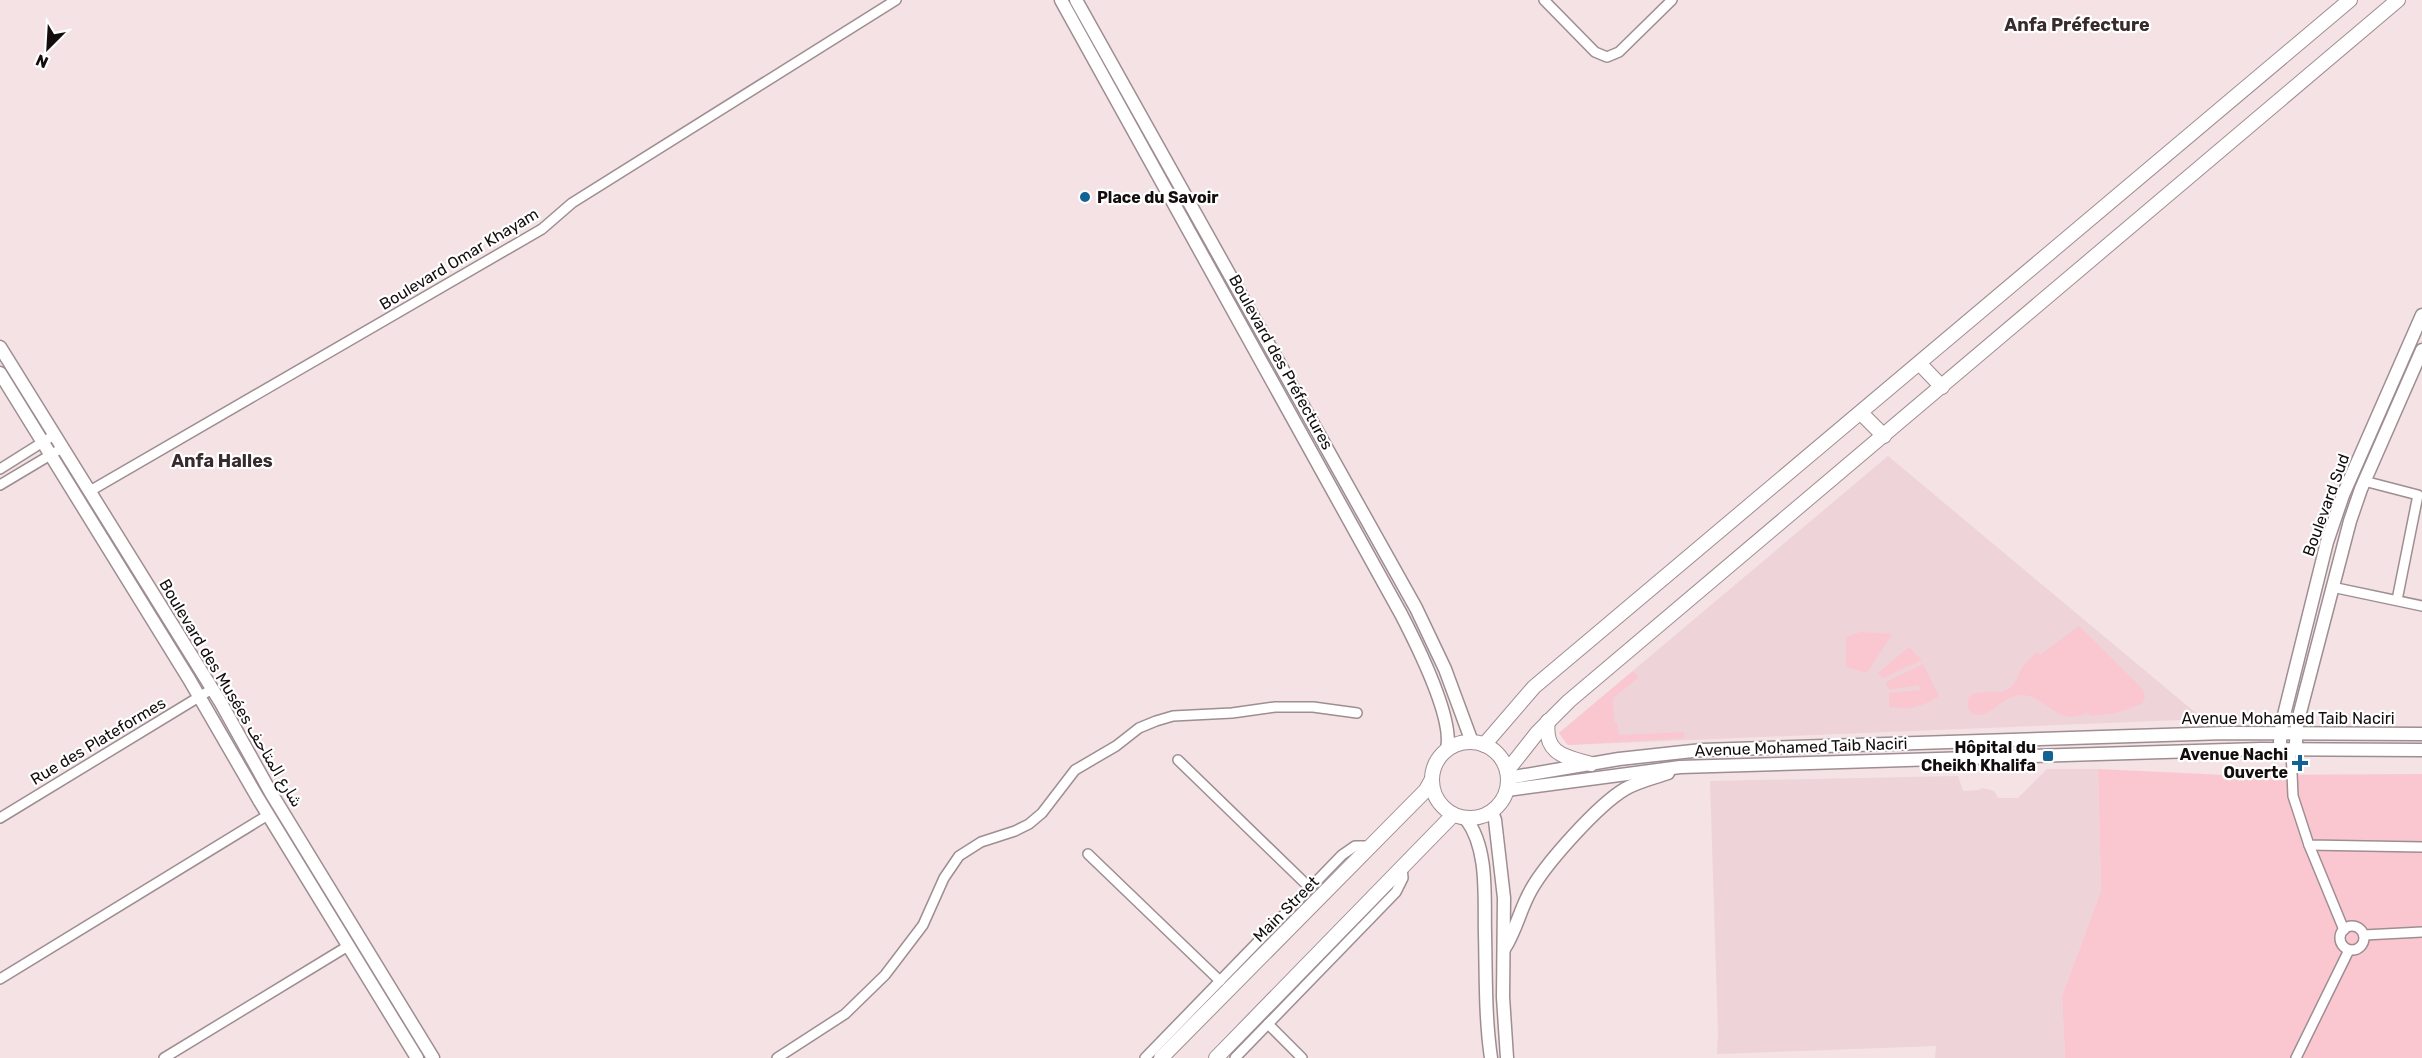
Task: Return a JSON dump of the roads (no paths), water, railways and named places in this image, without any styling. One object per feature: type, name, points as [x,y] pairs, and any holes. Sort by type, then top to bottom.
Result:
[{"type":"main road","points":[[1478,743],[1534,687],[2350,0]]},
{"type":"main road","points":[[1507,780],[1501,758],[1478,743],[1459,743],[1447,749],[1435,763],[1431,781],[1437,801],[1460,817],[1480,818],[1492,812],[1501,802],[1507,780],[1548,721],[1696,592],[1884,436],[2398,0]]},
{"type":"main road","points":[[1920,364],[1942,387]]},
{"type":"main road","points":[[1861,413],[1884,436]]},
{"type":"main road","points":[[1548,721],[1549,740],[1558,753],[1567,759],[1591,764]]},
{"type":"main road","name":"Main Street","points":[[1161,1058],[1372,846],[1426,790],[1431,781]]},
{"type":"main road","points":[[1216,1058],[1402,867],[1460,817]]},
{"type":"street","name":"Boulevard Omar Khayam","points":[[90,491],[542,229],[572,203],[896,0]]},
{"type":"street","name":"Boulevard des Préfectures","points":[[1061,0],[1413,636],[1445,721],[1449,740],[1447,749]]},
{"type":"street","name":"Boulevard des Préfectures","points":[[1076,0],[1416,608],[1478,743]]},
{"type":"street","points":[[1544,0],[1595,52],[1607,57],[1619,52],[1665,2]]},
{"type":"street","points":[[1145,151],[1157,144]]},
{"type":"street","name":"Boulevard Sud","points":[[2289,750],[2281,734],[2327,542],[2343,495],[2422,315]]},
{"type":"street","name":"Boulevard des Musées شارع المتاحف","points":[[0,346],[212,689],[271,793],[433,1058]]},
{"type":"street","name":"Boulevard Sud","points":[[2289,750],[2296,735],[2343,543],[2364,482],[2422,350]]},
{"type":"street","name":"Boulevard des Musées شارع المتاحف","points":[[0,374],[200,696],[268,815],[417,1058]]},
{"type":"street","points":[[0,469],[54,435]]},
{"type":"street","points":[[0,485],[62,448]]},
{"type":"street","points":[[2364,482],[2418,495],[2397,600]]},
{"type":"street","points":[[2332,587],[2422,606]]},
{"type":"street","name":"Rue des Plateformes","points":[[0,818],[212,689]]},
{"type":"street","points":[[777,1058],[845,1014],[879,983],[923,926],[948,870],[959,856],[981,842],[1029,824],[1042,813],[1074,770],[1116,746],[1139,728],[1173,716],[1232,713],[1275,707],[1313,707],[1357,713]]},
{"type":"street","name":"Avenue Mohamed Taib Naciri","points":[[1507,780],[1656,754],[1721,750],[2226,734],[2422,734]]},
{"type":"street","points":[[2289,750],[2293,796],[2309,845],[2344,930],[2341,941],[2349,950]]},
{"type":"street","name":"Avenue Mohamed Taib Naciri","points":[[1507,780],[1680,767],[2289,750],[2422,750]]},
{"type":"street","points":[[1178,760],[1310,888]]},
{"type":"street","points":[[1504,949],[1537,880],[1551,861],[1600,809],[1624,789],[1680,767]]},
{"type":"street","points":[[1492,812],[1503,882],[1504,1020],[1507,1058]]},
{"type":"street","points":[[0,979],[268,815]]},
{"type":"street","points":[[1460,817],[1473,828],[1482,873],[1491,1058]]},
{"type":"street","points":[[1145,1058],[1351,848],[1360,845],[1372,846]]},
{"type":"street","points":[[2309,845],[2422,846]]},
{"type":"street","points":[[1088,854],[1220,981]]},
{"type":"street","points":[[1235,1058],[1396,892],[1403,878],[1402,867]]},
{"type":"street","points":[[2344,930],[2355,926],[2364,935],[2422,932]]},
{"type":"street","points":[[2296,1058],[2349,950],[2361,946],[2364,935]]},
{"type":"street","points":[[164,1058],[348,946]]},
{"type":"street","points":[[1268,1024],[1302,1058]]},
{"type":"place","name":"Place du Savoir","points":[[1085,197]]},
{"type":"place","name":"Hôpital du Cheikh Khalifa","points":[[2048,756]]},
{"type":"place","name":"Avenue Nachi Ouverte","points":[[2300,763]]},
{"type":"district","name":"Anfa Préfecture","points":[[2077,25]]},
{"type":"district","name":"Anfa Halles","points":[[222,461]]}]
